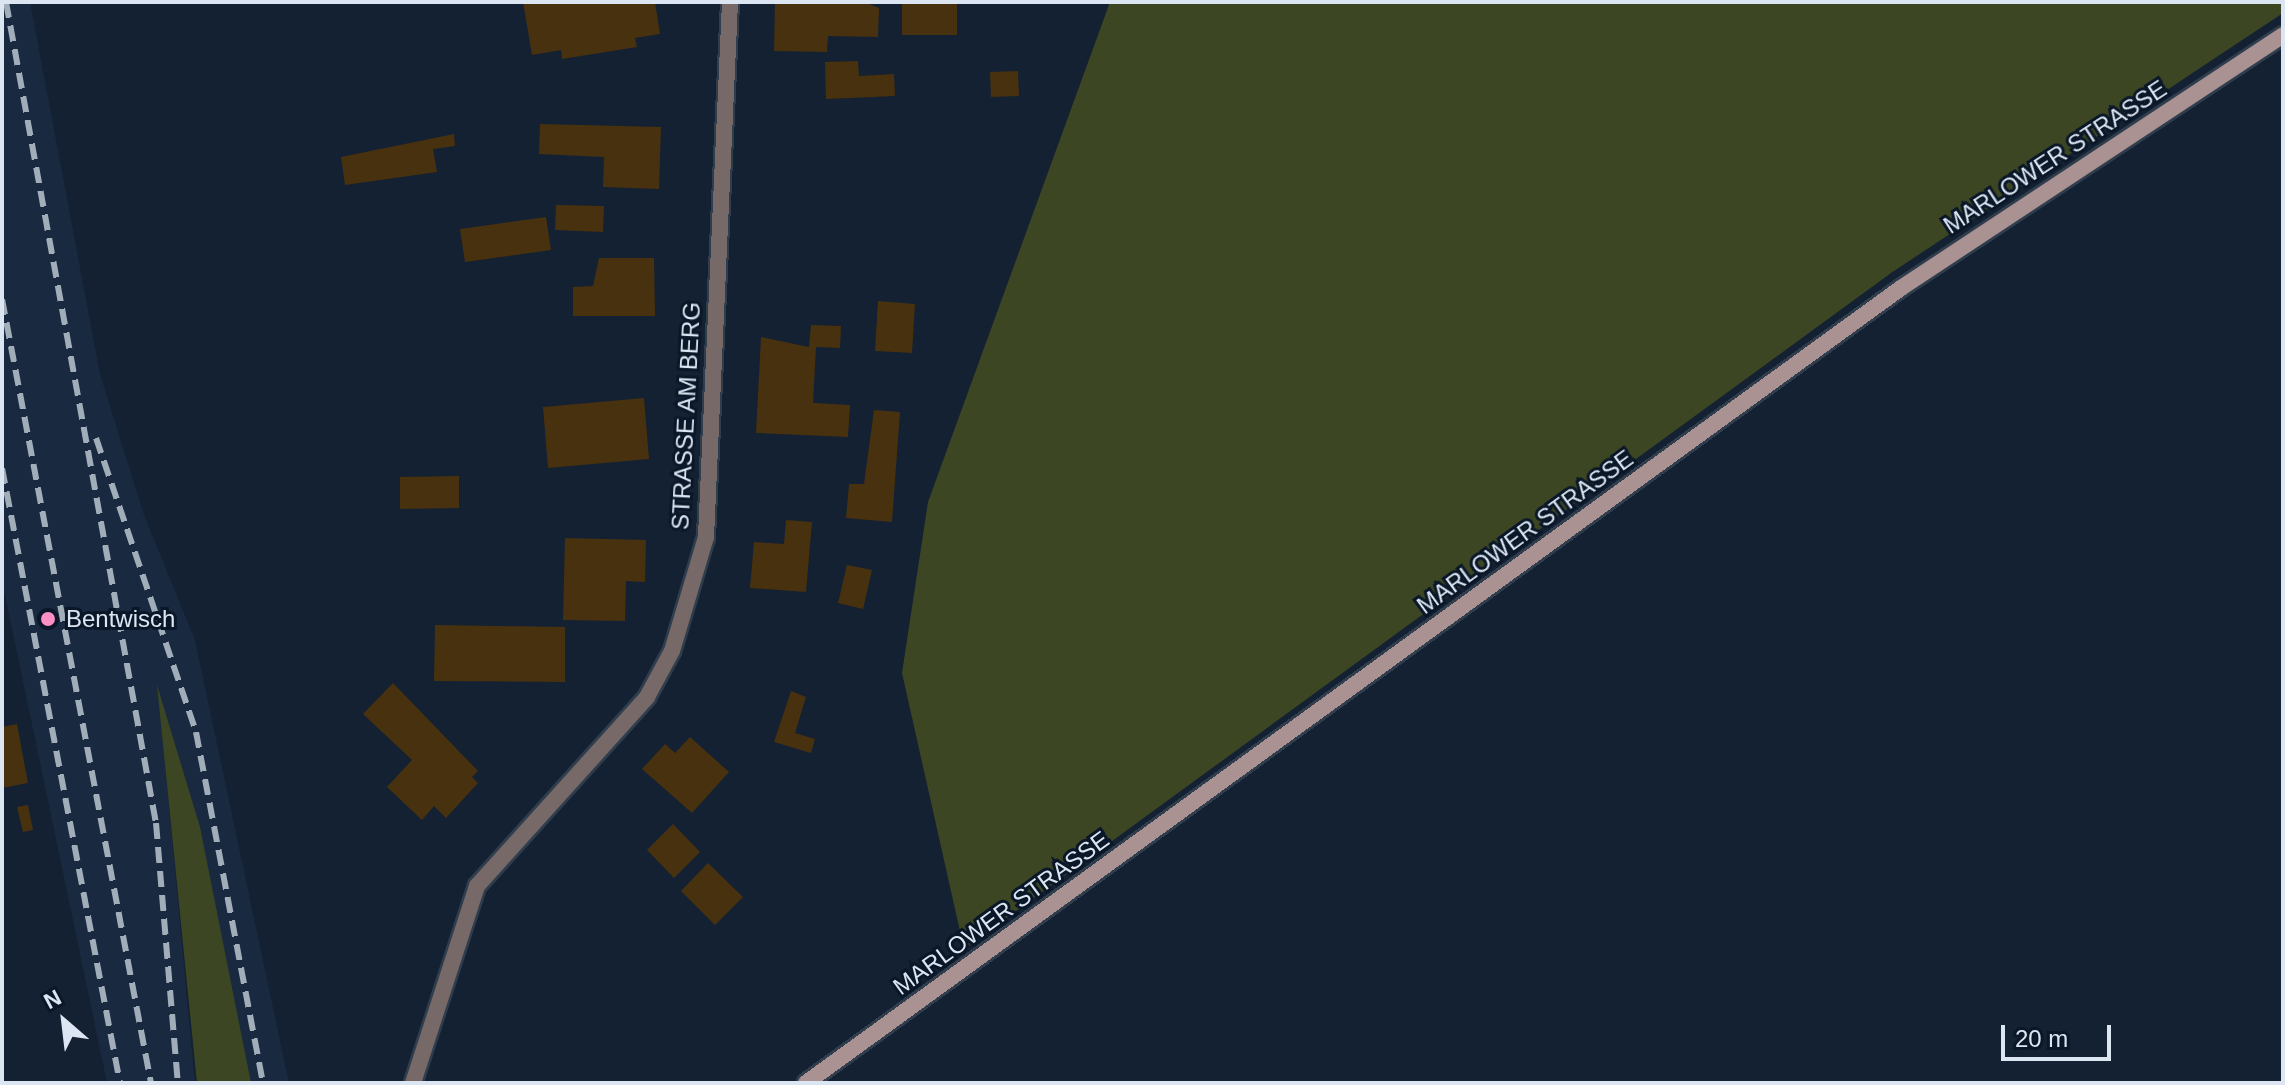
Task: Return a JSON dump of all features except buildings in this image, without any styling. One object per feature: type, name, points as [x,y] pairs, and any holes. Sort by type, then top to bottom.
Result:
[{"type":"main road","name":"MARLOWER STRASSE","points":[[806,1083],[1901,288],[2283,35]]},
{"type":"street","name":"STRASSE AM BERG","points":[[413,1083],[477,886],[647,697],[672,651],[706,537],[730,2]]},
{"type":"shaded area","points":[[2,2],[30,2],[100,374],[144,515],[195,640],[289,1083],[251,1083],[158,690],[195,1083],[107,1083],[2,581]]},
{"type":"green space","points":[[1110,2],[2283,2],[2283,13],[1891,273],[964,949],[902,673],[928,502]]},
{"type":"green space","points":[[157,685],[200,827],[251,1083],[197,1083]]},
{"type":"railway","points":[[6,2],[156,823],[178,1083]]},
{"type":"railway","points":[[2,299],[151,1083]]},
{"type":"railway","points":[[96,438],[196,732],[263,1083]]},
{"type":"railway","points":[[2,468],[120,1083]]},
{"type":"place","name":"Bentwisch","points":[[48,619]]}]
